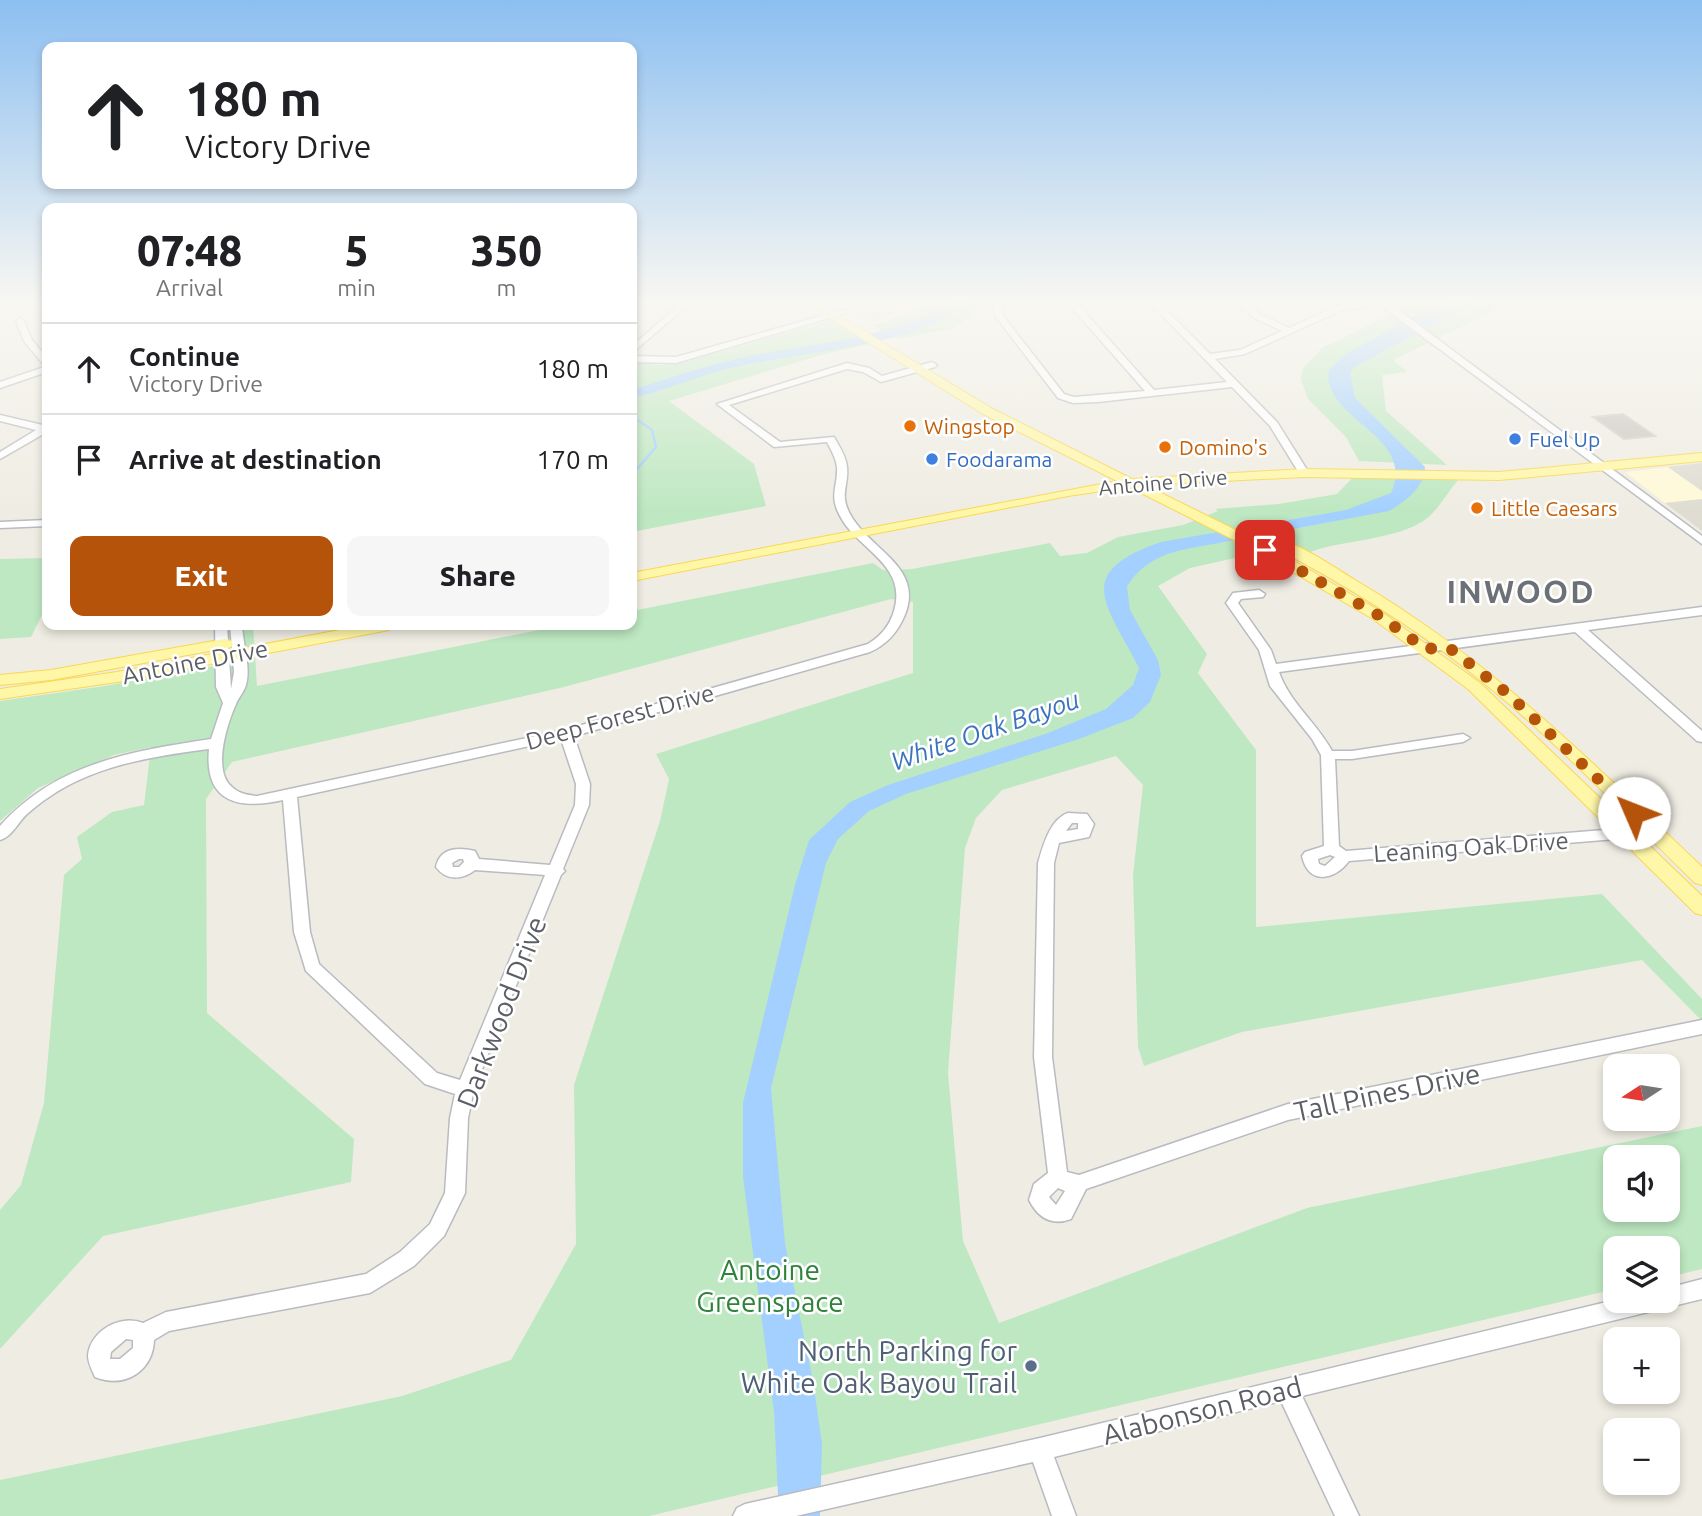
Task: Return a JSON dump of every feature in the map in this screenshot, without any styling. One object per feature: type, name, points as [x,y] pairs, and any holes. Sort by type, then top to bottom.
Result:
[{"type":"main road","points":[[921,371],[968,400],[1036,430],[1132,478],[1265,550],[1319,572],[1398,611],[1507,693],[1702,878]]},
{"type":"main road","points":[[941,371],[1036,430],[1114,474],[1132,478]]},
{"type":"main road","name":"Antoine Drive","points":[[1599,464],[1702,446]]},
{"type":"main road","points":[[1669,450],[1681,459]]},
{"type":"main road","name":"Antoine Drive","points":[[637,576],[691,560],[965,507],[1231,464],[1499,476],[1599,464],[1702,457]]},
{"type":"main road","name":"Antoine Drive","points":[[1132,478],[1150,480],[1301,468]]},
{"type":"main road","name":"Antoine Drive","points":[[965,507],[1114,474]]},
{"type":"main road","points":[[1150,480],[1283,546],[1426,649],[1483,694],[1702,908]]},
{"type":"main road","name":"Antoine Drive","points":[[637,565],[691,560]]},
{"type":"main road","name":"Antoine Drive","points":[[228,650],[307,630]]},
{"type":"main road","name":"Antoine Drive","points":[[0,694],[47,682],[350,630]]},
{"type":"main road","name":"Antoine Drive","points":[[0,680],[47,682]]},
{"type":"street","points":[[0,385],[42,371]]},
{"type":"street","points":[[831,371],[722,404],[778,444],[830,439],[842,468],[839,503],[856,528]]},
{"type":"street","points":[[867,371],[881,379],[912,371]]},
{"type":"street","points":[[1042,371],[1061,396],[1073,400],[1236,384]]},
{"type":"street","points":[[1132,371],[1151,392]]},
{"type":"street","points":[[1223,371],[1274,424],[1301,468]]},
{"type":"street","points":[[1473,371],[1702,541]]},
{"type":"street","points":[[0,418],[42,428]]},
{"type":"street","points":[[0,456],[42,431]]},
{"type":"street","points":[[0,525],[42,521]]},
{"type":"street","name":"Deep Forest Drive","points":[[217,743],[215,768],[219,785],[230,796],[248,801],[290,796],[566,734],[881,643],[891,631],[902,607],[904,595],[888,560],[856,528]]},
{"type":"street","points":[[1259,594],[1237,596],[1232,603],[1258,637],[1277,686],[1318,737],[1328,755],[1352,755],[1463,738]]},
{"type":"street","points":[[1270,669],[1702,611]]},
{"type":"street","points":[[1579,629],[1702,738]]},
{"type":"street","points":[[0,835],[29,805],[50,790],[97,767],[141,754],[217,743],[229,702],[240,684],[222,630]]},
{"type":"street","points":[[228,650],[234,630]]},
{"type":"street","name":"Darkwood Drive","points":[[144,1334],[166,1322],[370,1283],[407,1259],[437,1230],[455,1193],[459,1118],[465,1090],[556,871],[584,795],[581,773],[566,734]]},
{"type":"street","name":"Leaning Oak Drive","points":[[1328,755],[1338,853],[1653,831]]},
{"type":"street","points":[[290,796],[302,932],[312,967],[431,1079],[465,1090]]},
{"type":"street","points":[[1053,839],[1046,863],[1045,884],[1043,1057],[1058,1176],[1065,1182],[1079,1183],[1070,1207],[1064,1213],[1052,1214],[1039,1200],[1041,1190],[1058,1176]]},
{"type":"street","points":[[472,864],[556,871]]},
{"type":"street","name":"Tall Pines Drive","points":[[1079,1183],[1288,1112],[1702,1027]]},
{"type":"street","points":[[1680,1295],[1702,1289]]},
{"type":"street","name":"Alabonson Road","points":[[745,1516],[1040,1449],[1604,1313]]},
{"type":"street","points":[[1287,1390],[1347,1516]]},
{"type":"street","points":[[1040,1449],[1064,1516]]},
{"type":"shaded area","points":[[1702,463],[1702,491],[1668,467]]},
{"type":"shaded area","points":[[1668,467],[1702,491],[1702,499],[1665,503],[1625,472]]},
{"type":"shaded area","points":[[1702,499],[1702,531],[1665,503]]},
{"type":"green space","points":[[637,371],[769,371],[669,401],[754,464],[766,506],[637,531]]},
{"type":"green space","points":[[1303,371],[1406,371],[1382,375],[1386,411],[1447,465],[1359,461],[1346,437],[1308,399],[1301,379]]},
{"type":"green space","name":"Antoine Greenspace","points":[[1354,476],[1458,480],[1426,519],[1400,532],[1305,554],[1289,546],[1190,568],[1158,586],[1207,654],[1198,673],[1256,750],[1256,927],[1602,894],[1702,999],[1702,1021],[1642,960],[1242,1032],[1144,1066],[1138,1047],[1133,875],[1143,785],[1116,756],[1002,790],[976,818],[965,848],[948,1073],[963,1241],[999,1323],[1307,1208],[1603,1147],[1603,1222],[1680,1222],[1680,1145],[1610,1145],[1702,1126],[1702,1269],[1680,1274],[1680,1236],[1603,1236],[1603,1292],[649,1516],[0,1516],[0,1480],[402,1396],[511,1360],[576,1244],[574,1085],[660,821],[669,779],[656,754],[913,673],[913,602],[891,599],[564,687],[232,762],[206,799],[207,1013],[354,1139],[351,1182],[103,1236],[0,1349],[0,1210],[21,1185],[44,1103],[64,875],[82,859],[77,837],[112,812],[144,805],[151,747],[114,755],[38,788],[0,821],[0,701],[105,686],[246,660],[243,630],[253,630],[257,686],[539,630],[637,630],[637,610],[873,563],[883,570],[912,569],[1050,543],[1060,556],[1087,553],[1118,537],[1183,525],[1218,511],[1215,509],[1279,504],[1337,494]]},
{"type":"green space","points":[[42,558],[42,615],[31,637],[0,639],[0,559]]},
{"type":"water","points":[[1329,371],[1351,371],[1355,398],[1425,467],[1418,488],[1408,498],[1389,511],[1181,550],[1150,563],[1137,573],[1127,587],[1130,610],[1158,660],[1161,675],[1150,702],[1133,718],[1079,739],[906,794],[869,811],[838,839],[826,863],[771,1088],[785,1243],[813,1381],[822,1444],[820,1516],[779,1516],[774,1412],[743,1177],[743,1103],[795,885],[809,840],[850,802],[888,785],[1048,733],[1106,709],[1133,685],[1139,668],[1116,626],[1104,593],[1106,579],[1115,566],[1133,554],[1161,542],[1346,510],[1391,493],[1396,473],[1392,456],[1339,402],[1330,387]]},
{"type":"building","points":[[1623,414],[1655,436],[1624,439],[1593,417]]},
{"type":"waterway","points":[[637,392],[707,371]]},
{"type":"waterway","points":[[637,420],[652,430],[656,447],[637,469]]},
{"type":"place","name":"Wingstop","points":[[910,426]]},
{"type":"place","name":"Fuel Up","points":[[1515,439]]},
{"type":"place","name":"Domino's","points":[[1165,447]]},
{"type":"place","name":"Foodarama","points":[[932,459]]},
{"type":"place","name":"Little Caesars","points":[[1477,508]]},
{"type":"place","name":"North Parking for White Oak Bayou Trail","points":[[1031,1366]]},
{"type":"district","name":"INWOOD","points":[[1521,591]]},
{"type":"route","points":[[1265,550],[1378,615],[1426,649],[1445,647],[1452,650],[1507,693],[1634,813]]},
{"type":"water label","name":"White Oak Bayou","points":[[985,730]]}]
